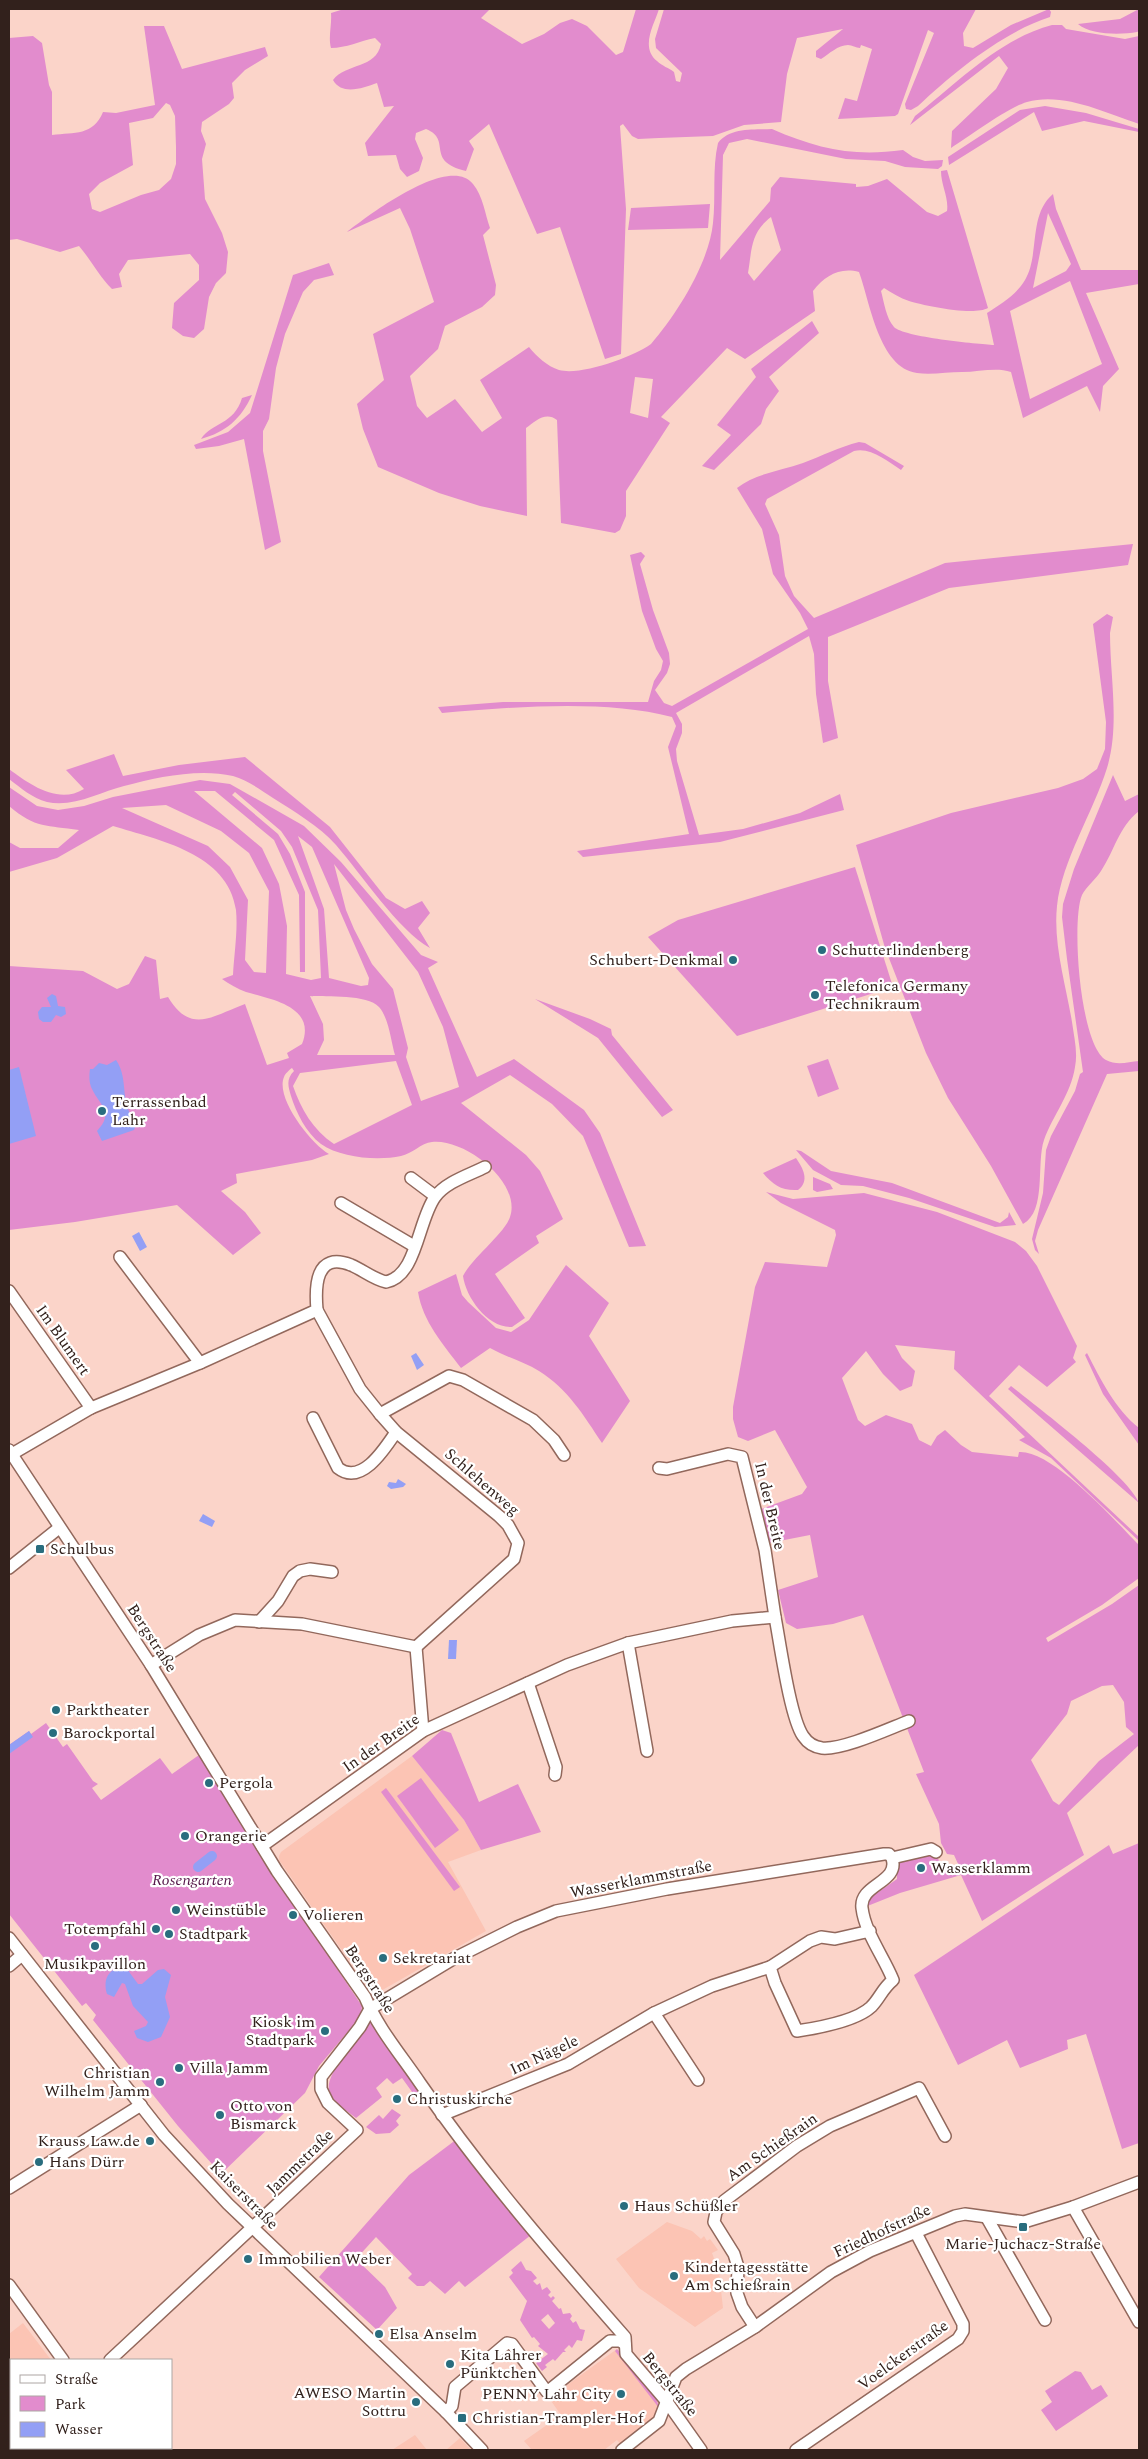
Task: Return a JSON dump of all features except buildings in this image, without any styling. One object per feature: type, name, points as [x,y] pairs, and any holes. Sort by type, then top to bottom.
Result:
[{"type":"street","points":[[485,1167],[451,1183],[435,1196],[408,1265],[391,1281],[380,1280],[350,1265],[339,1262],[329,1264],[318,1273],[315,1288],[317,1310],[360,1389],[380,1414],[449,1376],[463,1380],[533,1420],[554,1440],[564,1455]]},
{"type":"street","points":[[411,1178],[435,1196]]},
{"type":"street","points":[[341,1203],[414,1246]]},
{"type":"street","points":[[120,1257],[200,1363]]},
{"type":"street","name":"Im Blumert","points":[[9,1291],[90,1408]]},
{"type":"street","points":[[10,1452],[90,1408],[200,1363],[317,1310]]},
{"type":"street","name":"Schlehenweg","points":[[380,1414],[396,1432],[499,1516],[508,1525],[518,1543],[514,1559],[416,1647]]},
{"type":"street","points":[[313,1418],[338,1468],[344,1473],[355,1473],[366,1468],[396,1432]]},
{"type":"street","name":"Bergstraße","points":[[10,1452],[151,1665],[262,1846],[307,1915],[365,1997],[370,2009],[442,2115],[539,2240],[625,2337],[626,2354],[667,2402],[701,2450]]},
{"type":"street","name":"In der Breite","points":[[659,1468],[666,1469],[728,1454],[742,1457],[765,1550],[775,1617],[796,1717],[802,1734],[808,1742],[820,1748],[836,1748],[909,1721]]},
{"type":"street","points":[[9,1568],[59,1528]]},
{"type":"street","points":[[259,1622],[278,1601],[293,1576],[300,1571],[310,1569],[332,1572]]},
{"type":"street","name":"In der Breite","points":[[262,1846],[423,1731],[567,1665],[628,1643],[732,1621],[775,1617]]},
{"type":"street","points":[[151,1665],[199,1635],[235,1620],[302,1624],[416,1647],[423,1731]]},
{"type":"street","points":[[628,1643],[647,1751]]},
{"type":"street","points":[[528,1683],[556,1767],[555,1775]]},
{"type":"street","name":"Wasserklammstraße","points":[[370,2009],[453,1959],[517,1927],[556,1911],[667,1888],[884,1854],[889,1854],[892,1858],[931,1849],[936,1852]]},
{"type":"street","points":[[770,1968],[797,2031],[829,2025],[870,2008],[881,1991],[894,1980],[870,1931],[862,1907],[863,1898],[869,1890],[886,1879],[892,1871],[892,1858]]},
{"type":"street","name":"Im Nägele","points":[[442,2115],[568,2064],[654,2013],[712,1986],[770,1968],[810,1941],[821,1937],[835,1940],[870,1931]]},
{"type":"street","name":"Kaiserstraße","points":[[9,1938],[164,2135],[253,2229],[446,2412],[482,2450]]},
{"type":"street","points":[[9,1966],[22,1955]]},
{"type":"street","name":"Jammstraße","points":[[111,2359],[253,2229],[357,2130],[328,2103],[321,2090],[321,2077],[360,2027],[370,2009]]},
{"type":"street","points":[[654,2013],[698,2080]]},
{"type":"street","name":"Am Schießrain","points":[[755,2327],[742,2307],[737,2293],[738,2267],[734,2254],[714,2222],[716,2212],[724,2201],[797,2146],[830,2126],[919,2088],[945,2136]]},
{"type":"street","points":[[9,2188],[141,2105]]},
{"type":"street","name":"Friedhofstraße","points":[[622,2450],[659,2421],[676,2377],[755,2327],[831,2272],[870,2251],[955,2216],[965,2214],[1024,2222],[1073,2207],[1139,2182]]},
{"type":"street","points":[[1073,2207],[1139,2322]]},
{"type":"street","points":[[987,2218],[1044,2320]]},
{"type":"street","name":"Voelckerstraße","points":[[796,2450],[958,2340],[963,2331],[963,2324],[916,2233]]},
{"type":"street","points":[[9,2285],[62,2359]]},
{"type":"street","points":[[446,2412],[452,2406],[455,2387],[507,2343],[512,2344],[547,2392],[610,2341],[620,2341],[625,2344]]},
{"type":"shaded area","points":[[412,1756],[464,1820],[481,1850],[448,1862],[486,1931],[377,1993],[371,1992],[279,1860],[279,1856],[281,1852]]},
{"type":"shaded area","name":"Kindertagesstätte Am Schießrain","points":[[667,2222],[692,2231],[701,2239],[704,2236],[707,2241],[710,2239],[718,2250],[712,2253],[719,2272],[723,2308],[695,2327],[639,2288],[616,2259]]},
{"type":"shaded area","points":[[23,2323],[50,2359],[10,2359],[10,2449],[119,2450],[9,2450],[9,2334]]},
{"type":"shaded area","points":[[617,2349],[658,2400],[658,2418],[622,2446],[617,2440],[604,2450],[532,2450],[524,2441],[561,2415],[549,2398]]},
{"type":"shaded area","points":[[415,2435],[427,2450],[392,2450]]},
{"type":"shaded area","points":[[460,2438],[471,2450],[446,2450]]},
{"type":"green space","points":[[344,9],[490,9],[481,18],[522,44],[544,34],[560,23],[572,19],[587,26],[616,55],[623,52],[636,9],[659,9],[650,36],[649,49],[657,61],[674,72],[676,81],[680,82],[682,73],[656,48],[655,39],[664,9],[976,9],[963,33],[964,46],[973,48],[1011,25],[1049,9],[1051,12],[1050,17],[1015,32],[980,54],[918,106],[911,110],[906,109],[905,104],[934,33],[928,30],[898,114],[895,116],[838,119],[845,98],[857,101],[872,49],[861,45],[860,48],[844,45],[821,59],[816,57],[816,51],[843,29],[797,38],[787,74],[781,122],[744,125],[713,136],[638,139],[632,136],[623,124],[620,126],[626,209],[621,354],[605,359],[560,227],[537,234],[489,124],[469,141],[474,149],[466,171],[453,167],[446,162],[442,156],[438,139],[426,129],[416,133],[415,139],[423,158],[419,171],[407,177],[400,169],[396,155],[368,156],[365,143],[394,106],[384,107],[377,83],[347,89],[337,85],[333,80],[345,71],[373,58],[381,44],[375,38],[348,46],[331,48],[331,13]]},
{"type":"green space","points":[[1139,9],[1139,31],[1137,32],[1114,34],[1098,32],[1083,28],[1078,24],[1120,19]]},
{"type":"green space","points":[[1052,25],[1062,25],[1066,29],[1125,39],[1139,36],[1139,124],[1084,105],[1055,100],[1041,100],[1027,102],[1009,110],[951,148],[952,131],[996,89],[1008,68],[999,56],[910,125],[915,116],[996,51],[1014,40]]},
{"type":"green space","points":[[144,26],[164,26],[182,69],[265,47],[268,56],[245,70],[232,83],[234,98],[229,104],[202,122],[201,131],[206,144],[202,159],[205,199],[222,233],[228,252],[226,273],[216,283],[209,297],[204,329],[194,338],[183,336],[172,328],[174,303],[199,280],[199,265],[190,254],[128,260],[119,274],[122,287],[112,289],[79,246],[60,252],[17,239],[9,240],[9,38],[33,36],[42,43],[49,85],[52,92],[52,135],[76,133],[89,129],[99,120],[103,112],[116,113],[155,105]],"holes":[[[166,103],[170,105],[175,116],[176,147],[176,164],[171,179],[159,190],[141,195],[100,212],[92,209],[89,194],[100,183],[133,165],[129,123],[153,118]]]},
{"type":"green space","points":[[1045,106],[1086,113],[1139,129],[1139,132],[1084,121],[1042,131],[1034,112],[949,165],[948,157],[1020,110]]},
{"type":"green space","points":[[772,129],[805,142],[836,150],[885,152],[903,150],[913,157],[925,161],[943,160],[942,166],[938,169],[905,167],[885,161],[846,159],[747,139],[729,143],[723,155],[720,260],[770,201],[771,188],[780,177],[856,184],[856,187],[868,186],[887,179],[927,212],[938,216],[947,211],[941,171],[947,170],[988,308],[961,311],[937,308],[906,300],[884,288],[881,291],[891,323],[900,331],[911,334],[994,345],[987,313],[1013,294],[1025,280],[1032,259],[1040,213],[1045,203],[1053,194],[1056,209],[1081,270],[1139,270],[1139,284],[1086,293],[1119,369],[1103,386],[1100,412],[1087,386],[1023,418],[1011,372],[993,370],[922,374],[904,368],[893,359],[885,347],[872,316],[859,272],[845,271],[828,277],[813,291],[815,311],[745,359],[727,348],[661,417],[670,423],[626,491],[626,516],[620,530],[615,533],[561,523],[557,420],[553,417],[541,418],[526,428],[527,516],[480,506],[439,493],[378,467],[363,429],[357,404],[384,380],[373,334],[434,302],[410,229],[400,208],[347,232],[390,201],[428,182],[446,176],[462,177],[473,184],[481,200],[490,228],[483,235],[496,285],[495,295],[482,307],[445,326],[438,349],[410,376],[417,406],[427,418],[455,399],[482,432],[502,418],[480,380],[529,347],[550,366],[559,370],[569,371],[593,368],[620,360],[651,344],[681,303],[705,255],[713,223],[715,163],[718,143],[729,134],[736,132]],"holes":[[[1048,213],[1071,264],[1066,271],[1033,288]],[[771,217],[781,250],[754,281],[748,273],[751,249],[759,229]],[[1070,281],[1102,364],[1030,399],[1010,311]],[[635,377],[653,379],[648,418],[630,413]]]},
{"type":"green space","points":[[710,204],[708,228],[628,230],[631,208]]},
{"type":"green space","points":[[329,263],[334,275],[314,280],[303,292],[285,334],[276,368],[269,419],[263,431],[263,451],[281,542],[265,550],[244,439],[219,446],[196,449],[194,445],[228,432],[250,413],[293,275]]},
{"type":"green space","points":[[812,321],[819,333],[769,377],[779,391],[766,409],[761,424],[714,470],[702,466],[731,435],[717,425],[756,377],[751,369]]},
{"type":"green space","points":[[252,395],[238,418],[218,433],[201,439],[211,429],[234,413],[242,398]]},
{"type":"green space","points":[[859,442],[865,443],[904,466],[901,470],[873,453],[860,450],[854,451],[767,499],[765,504],[779,535],[785,576],[794,596],[814,618],[945,563],[1133,544],[1128,565],[949,588],[828,637],[828,681],[838,738],[823,743],[816,694],[814,654],[809,636],[676,713],[682,724],[682,733],[676,749],[677,761],[699,835],[743,829],[800,813],[840,794],[844,810],[720,842],[583,857],[577,851],[689,834],[668,747],[676,726],[672,717],[646,711],[588,706],[528,707],[442,713],[438,707],[503,702],[648,702],[654,681],[661,670],[663,661],[656,649],[642,611],[630,555],[641,552],[645,556],[640,564],[653,610],[669,653],[670,664],[667,673],[655,690],[664,703],[672,706],[808,629],[800,613],[773,574],[762,529],[737,488],[752,479],[803,463]]},
{"type":"green space","points":[[1107,614],[1113,617],[1110,633],[1114,718],[1111,752],[1101,785],[1065,871],[1060,889],[1056,920],[1058,950],[1072,1022],[1076,1061],[1070,1086],[1044,1140],[1040,1186],[1035,1209],[1030,1218],[1023,1224],[991,1166],[948,1098],[926,1053],[885,948],[856,845],[951,813],[1058,788],[1083,779],[1097,769],[1105,749],[1106,722],[1093,624]]},
{"type":"green space","points":[[114,754],[123,776],[179,765],[245,757],[330,827],[386,898],[405,909],[422,901],[430,913],[418,928],[430,948],[405,929],[336,845],[322,832],[298,814],[238,778],[206,773],[164,777],[67,803],[47,802],[36,798],[9,779],[9,769],[44,791],[64,795],[74,793],[84,789],[66,770]]},
{"type":"green space","points":[[1113,775],[1125,801],[1139,794],[1139,811],[1121,832],[1106,863],[1082,895],[1077,930],[1080,982],[1090,1032],[1097,1050],[1110,1062],[1139,1061],[1139,1071],[1107,1074],[1038,1230],[1035,1241],[1039,1254],[1035,1250],[1032,1239],[1043,1193],[1046,1150],[1051,1136],[1075,1091],[1080,1074],[1083,1072],[1062,917],[1063,904],[1074,869]]},
{"type":"green space","points":[[200,780],[230,784],[304,826],[341,862],[421,955],[438,962],[428,968],[477,1077],[514,1059],[584,1110],[600,1133],[646,1246],[629,1247],[583,1136],[552,1104],[510,1075],[461,1103],[526,1155],[540,1171],[563,1219],[536,1236],[539,1243],[495,1274],[525,1318],[512,1327],[495,1323],[473,1302],[463,1276],[473,1261],[502,1230],[510,1217],[511,1204],[507,1190],[499,1177],[488,1165],[474,1155],[459,1147],[445,1143],[432,1142],[424,1144],[405,1155],[382,1158],[360,1157],[329,1149],[321,1144],[306,1128],[293,1102],[289,1086],[290,1077],[294,1071],[292,1068],[285,1076],[283,1086],[290,1108],[304,1131],[329,1154],[312,1160],[236,1174],[237,1183],[221,1191],[245,1212],[261,1233],[233,1255],[177,1205],[75,1222],[9,1230],[9,966],[83,971],[117,989],[129,984],[145,956],[156,960],[160,999],[168,997],[185,1016],[203,1019],[245,1004],[267,1065],[289,1058],[287,1053],[302,1044],[305,1031],[303,1021],[289,1006],[243,991],[222,979],[233,975],[236,910],[230,891],[220,875],[205,862],[188,852],[150,837],[113,826],[57,858],[9,872],[9,842],[20,848],[58,848],[79,830],[42,825],[27,819],[9,806],[9,787],[37,806],[58,810],[84,806],[113,797]],"holes":[[[194,791],[215,791],[274,840],[299,895],[300,972],[305,972],[305,892],[290,854],[278,834],[232,795],[235,792],[281,831],[292,847],[318,910],[321,978],[311,980],[286,974],[287,926],[279,884],[262,848]],[[166,805],[221,831],[249,853],[269,891],[266,973],[254,972],[245,960],[248,900],[230,867],[208,846],[122,808]],[[298,836],[312,847],[369,978],[368,985],[361,986],[329,978],[324,909]],[[334,864],[418,972],[443,1027],[459,1087],[421,1101],[406,1057],[408,1048],[393,989],[372,964],[346,910]],[[310,996],[346,997],[366,1000],[379,1007],[382,1012],[395,1055],[317,1055],[324,1040],[323,1024]],[[396,1061],[412,1105],[334,1144],[314,1126],[300,1103],[293,1086],[300,1073]]]},
{"type":"green space","points":[[855,867],[893,987],[737,1036],[648,937],[678,920]]},
{"type":"green space","points":[[535,999],[590,1019],[611,1029],[612,1035],[673,1110],[662,1117],[598,1038]]},
{"type":"green space","points":[[828,1059],[839,1089],[818,1097],[807,1066]]},
{"type":"green space","points":[[796,1150],[801,1151],[831,1171],[892,1183],[1000,1223],[1008,1217],[1009,1212],[1016,1225],[995,1227],[909,1198],[863,1186],[841,1185],[813,1170]]},
{"type":"green space","points":[[796,1158],[804,1174],[804,1183],[798,1190],[778,1186],[763,1173]]},
{"type":"green space","points":[[813,1177],[830,1184],[833,1189],[817,1192],[813,1190]]},
{"type":"green space","points":[[766,1192],[793,1199],[864,1193],[937,1212],[1015,1242],[1026,1251],[1037,1266],[1077,1346],[1073,1358],[1076,1362],[1047,1387],[1019,1365],[989,1396],[1139,1537],[1139,1541],[1051,1458],[1019,1440],[1025,1437],[954,1369],[955,1351],[895,1345],[902,1358],[915,1371],[912,1386],[900,1391],[883,1374],[866,1351],[842,1378],[858,1420],[865,1426],[886,1415],[912,1424],[919,1440],[931,1446],[937,1436],[945,1430],[961,1445],[972,1452],[1018,1457],[1019,1452],[1033,1454],[1066,1474],[1099,1504],[1139,1545],[1139,1578],[1102,1605],[1046,1638],[1048,1642],[1112,1604],[1139,1585],[1139,1745],[1067,1813],[1084,1855],[982,1921],[961,1875],[900,1893],[865,1907],[870,1898],[897,1879],[897,1861],[934,1854],[947,1870],[959,1866],[954,1855],[947,1854],[941,1843],[939,1824],[916,1774],[924,1772],[863,1615],[833,1624],[797,1629],[786,1623],[778,1590],[818,1577],[810,1535],[769,1543],[761,1509],[802,1494],[807,1487],[775,1430],[748,1441],[738,1437],[733,1419],[733,1407],[755,1287],[765,1262],[827,1267],[836,1235],[835,1230],[781,1203]],"holes":[[[1113,1685],[1124,1702],[1126,1727],[1134,1734],[1099,1761],[1059,1805],[1053,1801],[1031,1760],[1067,1714],[1071,1701],[1102,1686]]]},
{"type":"green space","points":[[566,1265],[609,1303],[589,1336],[630,1401],[602,1443],[582,1413],[567,1395],[559,1386],[539,1371],[490,1348],[461,1368],[429,1323],[418,1292],[456,1274],[462,1295],[468,1302],[496,1328],[511,1332],[529,1320]]},
{"type":"green space","points":[[1087,1353],[1103,1384],[1116,1403],[1139,1428],[1139,1445],[1103,1394],[1085,1355]]},
{"type":"green space","points":[[1011,1386],[1101,1460],[1132,1491],[1139,1503],[1008,1389]]},
{"type":"green space","name":"Stadtpark","points":[[46,1723],[63,1747],[67,1744],[93,1781],[98,1784],[92,1788],[101,1800],[160,1758],[172,1774],[199,1755],[273,1873],[362,2006],[361,2016],[319,2066],[305,2093],[221,2174],[178,2126],[93,2020],[96,2015],[86,2003],[82,2006],[9,1914],[9,1745],[29,1731],[31,1734]]},
{"type":"green space","points":[[442,1730],[451,1733],[479,1802],[518,1784],[541,1832],[481,1850],[464,1820],[412,1756]]},
{"type":"green space","points":[[421,1778],[459,1830],[435,1848],[397,1796]]},
{"type":"green space","points":[[386,1788],[460,1887],[454,1891],[381,1792]]},
{"type":"green space","points":[[1139,1843],[1139,2143],[1122,2149],[1086,2034],[1067,2040],[1068,2049],[1020,2068],[1007,2040],[958,2065],[914,1975],[1109,1845],[1113,1854]]},
{"type":"green space","points":[[371,2021],[422,2093],[415,2096],[402,2078],[393,2084],[387,2078],[376,2088],[382,2097],[356,2118],[333,2098],[329,2090],[329,2083],[344,2054]]},
{"type":"green space","points":[[392,2109],[401,2115],[396,2121],[399,2125],[390,2133],[376,2134],[366,2127],[379,2115],[383,2119]]},
{"type":"green space","points":[[457,2139],[531,2235],[465,2287],[459,2281],[445,2294],[430,2281],[424,2286],[417,2286],[408,2278],[412,2274],[376,2237],[356,2259],[385,2287],[397,2308],[377,2330],[319,2277],[409,2175]]},
{"type":"green space","points":[[521,2261],[526,2270],[531,2271],[537,2278],[533,2281],[537,2285],[540,2283],[542,2290],[547,2287],[551,2292],[548,2295],[551,2298],[553,2296],[555,2298],[552,2301],[559,2309],[561,2308],[563,2314],[570,2313],[572,2316],[570,2319],[573,2323],[576,2321],[580,2329],[585,2330],[582,2341],[577,2340],[572,2348],[569,2345],[564,2350],[566,2352],[563,2352],[555,2361],[553,2359],[545,2365],[547,2367],[542,2371],[536,2363],[548,2354],[538,2346],[540,2344],[534,2337],[532,2338],[520,2320],[527,2301],[509,2277],[513,2273],[511,2270]],"holes":[[[548,2314],[555,2323],[549,2329],[541,2320]]]},
{"type":"green space","points":[[617,2349],[655,2394],[659,2408],[615,2351]]},
{"type":"green space","points":[[1075,2371],[1081,2372],[1092,2390],[1101,2385],[1108,2396],[1056,2431],[1041,2410],[1052,2402],[1045,2391]]},
{"type":"water","points":[[52,994],[56,996],[58,1006],[65,1007],[66,1014],[61,1017],[56,1015],[51,1022],[43,1022],[39,1019],[38,1012],[42,1007],[51,1007],[47,998]]},
{"type":"water","points":[[116,1060],[123,1076],[128,1108],[137,1122],[134,1130],[102,1141],[97,1131],[105,1119],[105,1114],[91,1087],[90,1069],[93,1069],[99,1063],[107,1065]]},
{"type":"water","points":[[19,1067],[36,1136],[9,1144],[9,1070]]},
{"type":"water","points":[[139,1232],[147,1247],[140,1251],[132,1236]]},
{"type":"water","points":[[416,1353],[424,1365],[417,1370],[411,1356]]},
{"type":"water","points":[[398,1479],[406,1484],[403,1487],[391,1489],[387,1486],[389,1482],[396,1483]]},
{"type":"water","points":[[203,1514],[215,1521],[212,1527],[199,1521]]},
{"type":"water","points":[[449,1640],[457,1640],[456,1659],[448,1659]]},
{"type":"water","points":[[29,1731],[33,1737],[9,1754],[9,1745]]},
{"type":"water","points":[[121,1967],[127,1969],[138,1984],[142,1984],[158,1970],[164,1969],[171,1975],[165,1997],[170,2017],[161,2037],[148,2042],[137,2038],[134,2031],[146,2026],[148,2022],[133,2006],[125,1984],[122,1983],[114,1997],[107,1994],[106,1981],[109,1973]]},
{"type":"waterway","points":[[198,1867],[212,1856]]},
{"type":"place","name":"Schutterlindenberg","points":[[822,950]]},
{"type":"place","name":"Schubert-Denkmal","points":[[733,960]]},
{"type":"place","name":"Telefonica Germany Technikraum","points":[[815,995]]},
{"type":"place","name":"Terrassenbad Lahr","points":[[102,1111]]},
{"type":"place","name":"Schulbus","points":[[40,1549]]},
{"type":"place","name":"Parktheater","points":[[56,1710]]},
{"type":"place","name":"Barockportal","points":[[53,1733]]},
{"type":"place","name":"Pergola","points":[[209,1783]]},
{"type":"place","name":"Orangerie","points":[[185,1836]]},
{"type":"place","name":"Wasserklamm","points":[[921,1868]]},
{"type":"place","name":"Weinstüble","points":[[176,1910]]},
{"type":"place","name":"Volieren","points":[[293,1915]]},
{"type":"place","name":"Totempfahl","points":[[156,1929]]},
{"type":"place","name":"Stadtpark","points":[[169,1934]]},
{"type":"place","name":"Musikpavillon","points":[[95,1946]]},
{"type":"place","name":"Sekretariat","points":[[383,1958]]},
{"type":"place","name":"Kiosk im Stadtpark","points":[[325,2031]]},
{"type":"place","name":"Villa Jamm","points":[[179,2068]]},
{"type":"place","name":"Christian Wilhelm Jamm","points":[[160,2082]]},
{"type":"place","name":"Christuskirche","points":[[397,2099]]},
{"type":"place","name":"Otto von Bismarck","points":[[220,2115]]},
{"type":"place","name":"Krauss Law.de","points":[[150,2141]]},
{"type":"place","name":"Hans Dürr","points":[[39,2162]]},
{"type":"place","name":"Haus Schüßler","points":[[624,2206]]},
{"type":"place","name":"Marie-Juchacz-Straße","points":[[1023,2227]]},
{"type":"place","name":"Immobilien Weber","points":[[248,2259]]},
{"type":"place","name":"Kindertagesstätte Am Schießrain","points":[[674,2276]]},
{"type":"place","name":"Elsa Anselm","points":[[379,2334]]},
{"type":"place","name":"Kita Lahrer Pünktchen","points":[[450,2364]]},
{"type":"place","name":"PENNY Lahr City","points":[[621,2394]]},
{"type":"place","name":"AWESO Martin Sottru","points":[[416,2402]]},
{"type":"place","name":"Christian-Trampler-Hof","points":[[462,2418]]},
{"type":"park label","name":"Rosengarten","points":[[192,1880]]}]
